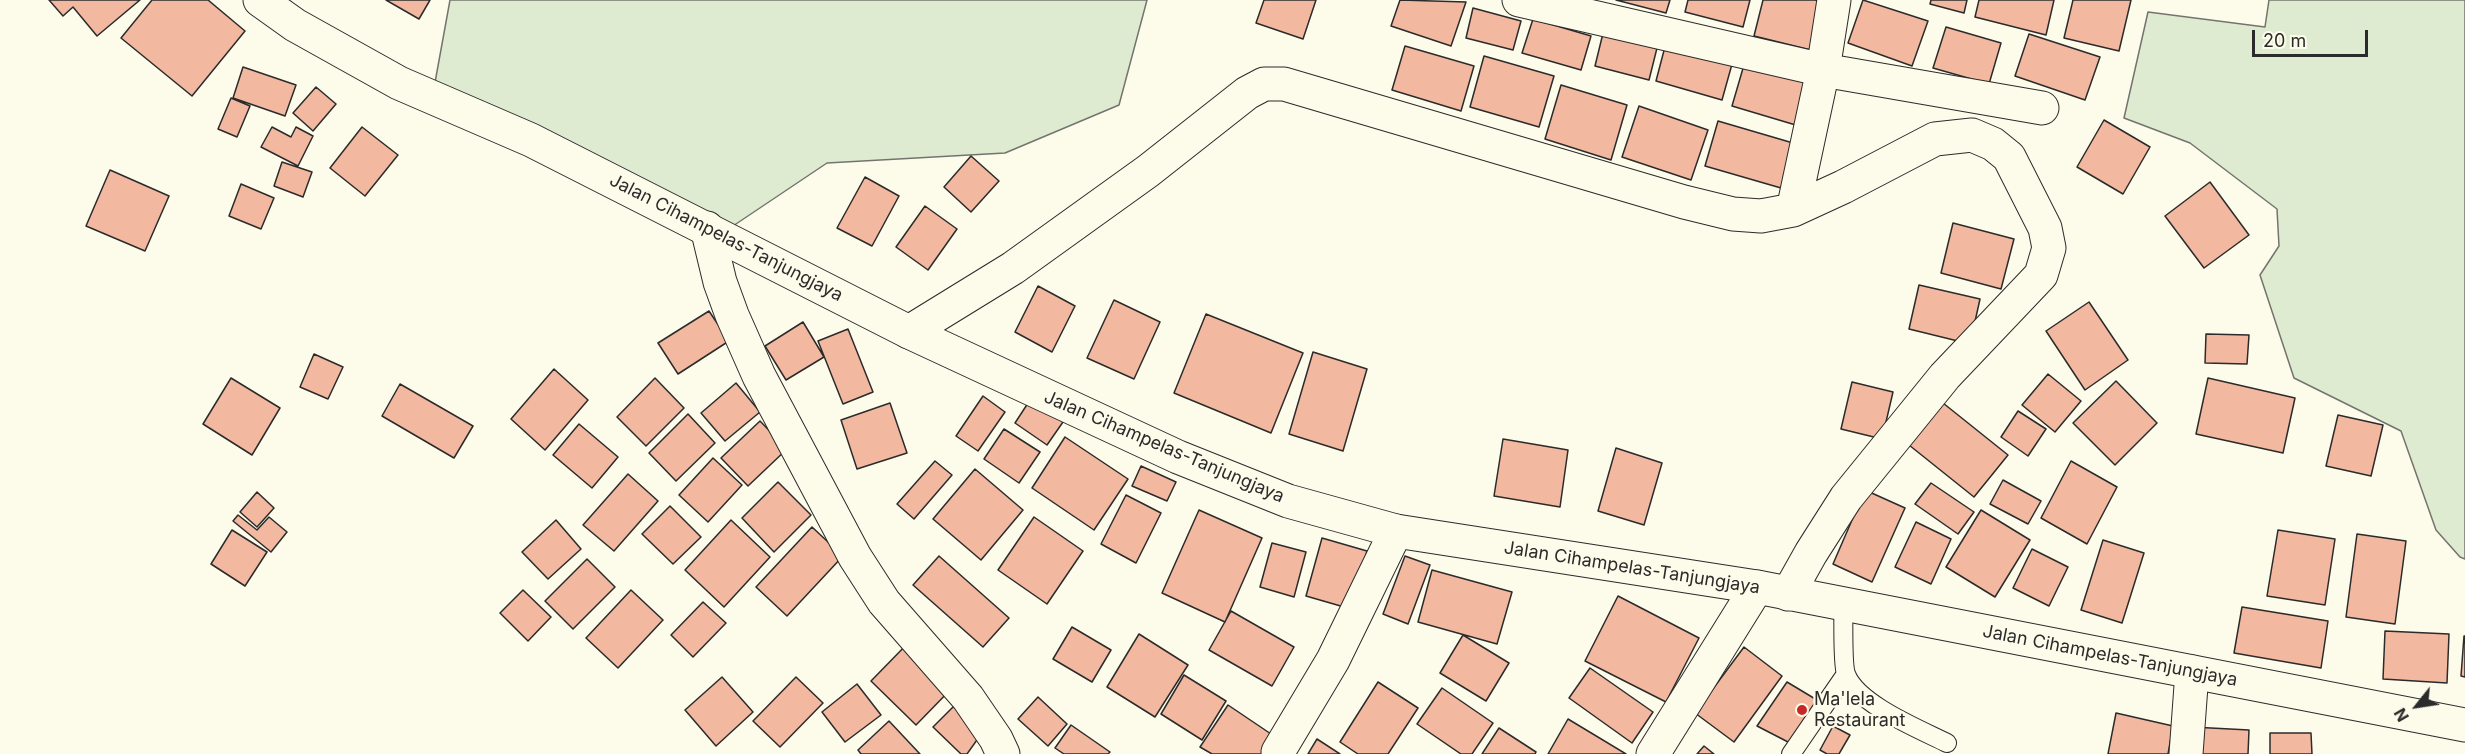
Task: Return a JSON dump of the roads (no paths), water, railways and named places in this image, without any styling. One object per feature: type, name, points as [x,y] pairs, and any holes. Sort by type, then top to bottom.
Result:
[{"type":"street","name":"Jalan Cihampelas-Tanjungjaya","points":[[260,0],[295,25],[399,83],[531,140],[909,332],[1178,457],[1288,501],[1396,531],[1773,590],[2465,725]]},
{"type":"street","points":[[1520,0],[1823,70],[2042,108]]},
{"type":"street","points":[[1792,210],[1823,70],[1834,0]]},
{"type":"street","points":[[909,332],[1013,268],[1148,171],[1247,93],[1264,84],[1284,84],[1684,202],[1733,214],[1761,216],[1792,210],[1843,187],[1935,139],[1972,135],[1993,144],[2009,157],[2045,228],[2049,248],[2041,275],[1945,376],[1846,498],[1811,553],[1773,590],[1653,754]]},
{"type":"street","points":[[707,228],[720,282],[736,326],[759,376],[855,557],[884,602],[968,698],[996,739],[1003,754]]},
{"type":"street","points":[[1278,752],[1333,660],[1396,531]]},
{"type":"street","points":[[2186,754],[2192,672]]},
{"type":"lane","points":[[1843,605],[1846,674],[1864,698],[1897,718],[1947,743]]},
{"type":"lane","points":[[1791,754],[1846,674]]},
{"type":"place","name":"Ma'lela Restaurant","points":[[1802,710]]}]
